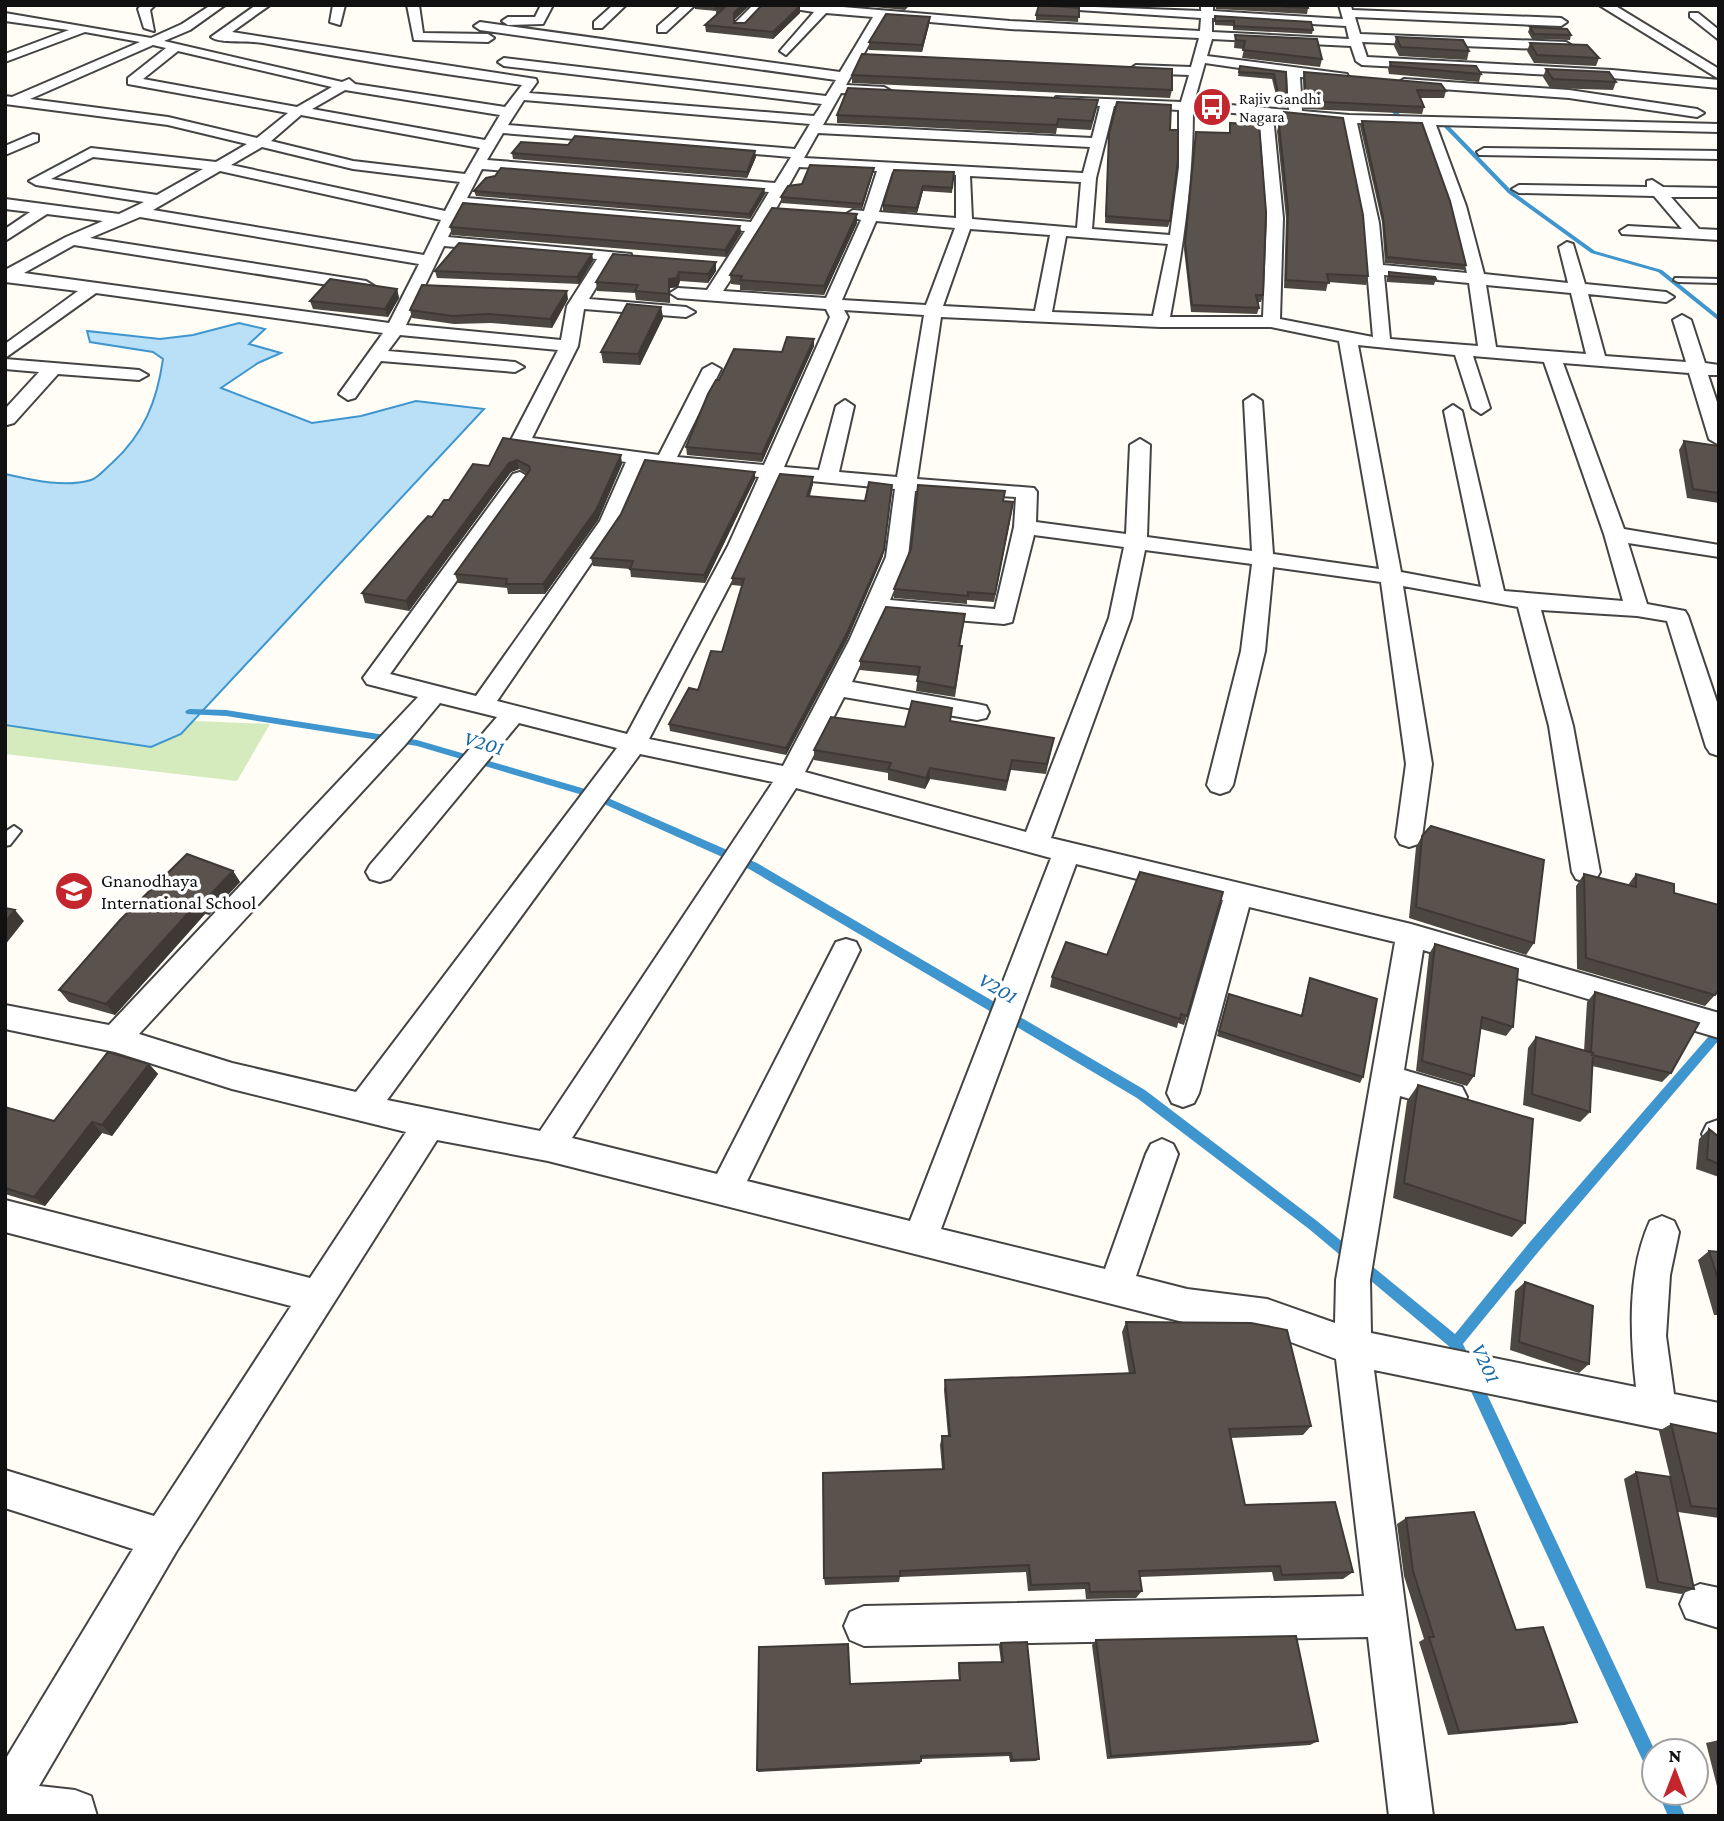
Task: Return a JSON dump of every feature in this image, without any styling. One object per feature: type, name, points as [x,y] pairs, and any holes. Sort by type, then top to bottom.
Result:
[{"type":"street","points":[[5,12],[23,5]]},
{"type":"street","points":[[149,5],[144,9],[151,35]]},
{"type":"street","points":[[8,103],[151,35],[186,27],[219,5]]},
{"type":"street","points":[[190,52],[264,5]]},
{"type":"street","points":[[336,22],[338,5]]},
{"type":"street","points":[[413,5],[418,37],[488,38]]},
{"type":"street","points":[[480,20],[539,21],[547,5]]},
{"type":"street","points":[[598,25],[620,5]]},
{"type":"street","points":[[662,29],[689,5]]},
{"type":"street","points":[[740,25],[760,5]]},
{"type":"street","points":[[775,5],[880,15],[1206,37],[1585,47]]},
{"type":"street","points":[[901,16],[910,5]]},
{"type":"street","points":[[1048,5],[1560,22]]},
{"type":"street","points":[[1539,5],[1612,74]]},
{"type":"street","points":[[1605,5],[1719,75]]},
{"type":"street","points":[[786,51],[822,10]]},
{"type":"street","points":[[5,33],[60,11]]},
{"type":"street","points":[[1160,322],[1177,240],[1186,167],[1186,108],[1206,37],[1206,11]]},
{"type":"street","points":[[1346,14],[1362,61],[1612,74],[1719,84]]},
{"type":"street","points":[[711,296],[725,265],[776,209],[779,188],[838,89],[864,55],[880,15]]},
{"type":"street","points":[[1693,15],[1719,36]]},
{"type":"street","points":[[5,17],[84,29],[151,35],[174,48],[343,86],[508,112]]},
{"type":"street","points":[[480,20],[498,69]]},
{"type":"street","points":[[480,20],[838,89]]},
{"type":"street","points":[[5,58],[84,29]]},
{"type":"street","points":[[219,36],[245,36],[386,62],[662,83],[905,92]]},
{"type":"street","points":[[174,48],[133,81],[487,145]]},
{"type":"street","points":[[6,276],[72,240],[160,200],[261,142],[297,112],[386,62]]},
{"type":"street","points":[[1119,68],[1196,65],[1360,79]]},
{"type":"street","points":[[348,394],[395,329],[410,289],[431,261],[453,209],[487,145],[531,82],[498,69]]},
{"type":"street","points":[[1293,72],[1296,116]]},
{"type":"street","points":[[1387,82],[1569,94],[1719,117]]},
{"type":"street","points":[[519,96],[817,125],[1100,143]]},
{"type":"street","points":[[1041,99],[1349,119],[1719,128]]},
{"type":"street","points":[[1084,233],[1089,178],[1100,143],[1108,102]]},
{"type":"street","points":[[8,103],[168,121],[353,165],[779,188]]},
{"type":"street","points":[[1266,114],[1275,218],[1271,322]]},
{"type":"street","points":[[1349,119],[1371,223],[1382,344]]},
{"type":"street","points":[[1424,122],[1440,149],[1470,238],[1488,352]]},
{"type":"street","points":[[1602,126],[1695,234]]},
{"type":"street","points":[[498,128],[886,167],[1089,178]]},
{"type":"street","points":[[5,151],[33,138]]},
{"type":"street","points":[[160,200],[36,181],[91,152],[216,166],[453,209],[758,227]]},
{"type":"street","points":[[1484,152],[1719,155]]},
{"type":"street","points":[[832,304],[870,217],[886,167]]},
{"type":"street","points":[[548,1147],[790,777],[861,641],[897,557],[933,311],[964,224],[963,171]]},
{"type":"street","points":[[1519,189],[1719,193]]},
{"type":"street","points":[[5,204],[120,219]]},
{"type":"street","points":[[5,236],[44,209]]},
{"type":"street","points":[[138,212],[431,261]]},
{"type":"street","points":[[832,214],[1177,240]]},
{"type":"street","points":[[1043,314],[1059,231]]},
{"type":"street","points":[[1628,231],[1719,234]]},
{"type":"street","points":[[72,240],[410,289]]},
{"type":"street","points":[[439,241],[635,258]]},
{"type":"street","points":[[1567,247],[1597,361]]},
{"type":"street","points":[[608,255],[578,296],[569,346],[520,442],[665,463],[1027,492],[1025,527],[1004,617],[876,606]]},
{"type":"street","points":[[1376,269],[1666,297]]},
{"type":"street","points":[[6,276],[395,329],[569,346]]},
{"type":"street","points":[[5,353],[91,289]]},
{"type":"street","points":[[678,293],[933,311],[1043,314],[1160,322],[1271,322],[1348,340],[1382,344],[1719,370]]},
{"type":"street","points":[[578,296],[686,313]]},
{"type":"street","points":[[363,1108],[634,744],[739,546],[774,472],[839,317],[832,304]]},
{"type":"street","points":[[1682,320],[1719,439]]},
{"type":"street","points":[[1348,340],[1391,577],[1419,764],[1409,837]]},
{"type":"street","points":[[1461,350],[1481,408]]},
{"type":"street","points":[[376,355],[515,367]]},
{"type":"street","points":[[1552,358],[1615,534],[1637,610]]},
{"type":"street","points":[[5,364],[139,375]]},
{"type":"street","points":[[7,419],[27,394],[54,368]]},
{"type":"street","points":[[665,463],[712,369]]},
{"type":"street","points":[[1220,785],[1253,651],[1263,559],[1253,401]]},
{"type":"street","points":[[827,478],[845,406]]},
{"type":"street","points":[[1453,411],[1494,595]]},
{"type":"street","points":[[1035,844],[1120,618],[1136,542],[1140,444]]},
{"type":"street","points":[[482,705],[610,521],[637,459]]},
{"type":"street","points":[[520,478],[375,678],[634,744],[790,777],[1035,844],[1411,935],[1711,1023]]},
{"type":"street","points":[[1025,527],[1391,577],[1528,601],[1677,616],[1719,747]]},
{"type":"street","points":[[1615,534],[1719,551]]},
{"type":"street","points":[[1528,601],[1561,726],[1586,872]]},
{"type":"street","points":[[835,687],[977,712]]},
{"type":"street","points":[[115,1039],[396,739],[433,694]]},
{"type":"street","points":[[380,872],[513,713]]},
{"type":"street","points":[[920,1240],[1067,852]]},
{"type":"street","points":[[1183,1093],[1239,893]]},
{"type":"street","points":[[1411,935],[1353,1280],[1353,1347],[1411,1816]]},
{"type":"street","points":[[725,1191],[846,950]]},
{"type":"street","points":[[5,1017],[115,1039],[232,1076],[429,1124],[548,1147],[1187,1306],[1267,1316],[1353,1347],[1437,1367],[1719,1422]]},
{"type":"street","points":[[1387,1079],[1475,1104]]},
{"type":"street","points":[[75,1816],[75,1812],[5,1803],[162,1538],[320,1297],[429,1124]]},
{"type":"street","points":[[1115,1288],[1163,1154]]},
{"type":"street","points":[[5,1216],[320,1297]]},
{"type":"street","points":[[1657,1409],[1648,1336],[1653,1275],[1662,1232]]},
{"type":"street","points":[[5,1489],[162,1538]]},
{"type":"street","points":[[864,1626],[1388,1616]]},
{"type":"lane","points":[[1678,279],[1719,281]]},
{"type":"green space","points":[[5,713],[270,724],[237,781],[5,754]]},
{"type":"water","points":[[239,323],[265,329],[249,344],[281,353],[258,363],[221,388],[312,423],[361,416],[416,401],[484,409],[181,734],[151,747],[5,725],[5,474],[59,483],[91,480],[133,440],[147,416],[157,389],[163,359],[153,352],[90,342],[87,331],[160,339],[193,335]]},
{"type":"building","points":[[718,5],[742,5],[734,13],[734,23],[745,23],[762,5],[800,6],[773,32],[705,25],[724,8],[716,8]]},
{"type":"building","points":[[1039,5],[1079,8],[1079,17],[1036,15]]},
{"type":"building","points":[[1259,5],[1307,5],[1308,8]]},
{"type":"building","points":[[886,14],[930,17],[922,45],[869,42]]},
{"type":"building","points":[[1215,16],[1311,22],[1313,30],[1234,26],[1234,21],[1215,21]]},
{"type":"building","points":[[1530,27],[1567,29],[1571,35],[1534,34]]},
{"type":"building","points":[[1235,35],[1317,39],[1322,59],[1243,50],[1245,41],[1236,40]]},
{"type":"building","points":[[1396,37],[1463,40],[1469,51],[1401,47]]},
{"type":"building","points":[[1530,43],[1587,45],[1599,58],[1537,55]]},
{"type":"building","points":[[862,54],[1172,69],[1172,90],[852,75]]},
{"type":"building","points":[[1390,62],[1476,66],[1481,74],[1391,66]]},
{"type":"building","points":[[1240,66],[1286,72],[1287,102],[1280,102],[1274,74],[1239,72]]},
{"type":"building","points":[[1546,69],[1609,72],[1616,82],[1553,79]]},
{"type":"building","points":[[1304,72],[1441,84],[1446,91],[1417,90],[1424,107],[1306,101]]},
{"type":"building","points":[[848,88],[1098,100],[1092,121],[1058,119],[1057,125],[837,115]]},
{"type":"building","points":[[1117,102],[1171,105],[1170,130],[1178,130],[1178,160],[1170,221],[1106,216],[1109,134]]},
{"type":"building","points":[[1284,112],[1343,118],[1363,215],[1368,276],[1327,274],[1329,283],[1286,280],[1288,210],[1279,124],[1287,124]]},
{"type":"building","points":[[1362,121],[1422,123],[1450,201],[1466,265],[1387,257],[1383,217]]},
{"type":"building","points":[[1230,123],[1259,124],[1266,212],[1263,295],[1256,295],[1259,308],[1192,305],[1185,243],[1196,132],[1230,133]]},
{"type":"building","points":[[575,136],[755,151],[747,172],[512,153],[521,142],[568,145]]},
{"type":"building","points":[[810,165],[874,168],[862,204],[781,197],[788,186],[802,184]]},
{"type":"building","points":[[501,168],[764,189],[749,214],[474,191],[486,178],[495,176]]},
{"type":"building","points":[[894,170],[954,172],[952,188],[923,186],[917,208],[883,205]]},
{"type":"building","points":[[463,203],[740,226],[725,250],[450,227]]},
{"type":"building","points":[[772,208],[857,214],[824,286],[740,280],[742,276],[730,275]]},
{"type":"building","points":[[459,243],[592,254],[577,277],[435,271]]},
{"type":"building","points":[[613,254],[716,262],[708,274],[679,272],[677,278],[669,279],[669,294],[635,291],[638,285],[596,282]]},
{"type":"building","points":[[1389,272],[1435,277],[1436,279],[1389,276]]},
{"type":"building","points":[[330,279],[397,289],[385,309],[310,301]]},
{"type":"building","points":[[422,285],[567,291],[550,319],[489,314],[452,316],[410,310]]},
{"type":"building","points":[[627,304],[661,307],[638,354],[601,352]]},
{"type":"building","points":[[787,337],[814,339],[762,454],[686,447],[708,394],[716,380],[719,380],[734,349],[782,352]]},
{"type":"building","points":[[503,438],[621,455],[596,510],[543,584],[506,584],[507,579],[455,574],[530,470],[529,466],[517,460],[509,463],[406,601],[362,593],[428,516],[432,517],[444,500],[449,500],[473,464],[489,466]]},
{"type":"building","points":[[1684,441],[1719,446],[1719,493],[1693,489]]},
{"type":"building","points":[[645,460],[755,472],[704,575],[630,569],[633,561],[591,558],[621,514]]},
{"type":"building","points":[[780,474],[813,477],[807,496],[865,501],[869,482],[892,485],[884,550],[847,633],[786,748],[669,724],[689,688],[698,690],[711,651],[722,652],[744,579],[732,578]]},
{"type":"building","points":[[918,485],[1005,491],[1003,501],[1013,502],[995,594],[968,592],[968,596],[894,589],[911,549]]},
{"type":"building","points":[[886,607],[965,614],[955,688],[917,681],[920,667],[860,661]]},
{"type":"building","points":[[912,701],[952,708],[950,721],[1054,738],[1047,764],[1012,760],[1007,781],[930,768],[926,778],[888,769],[891,763],[814,750],[831,717],[905,727]]},
{"type":"building","points":[[1431,826],[1544,860],[1534,943],[1416,907],[1422,836]]},
{"type":"building","points":[[187,854],[233,871],[201,904],[198,902],[106,1004],[59,990],[120,920]]},
{"type":"building","points":[[1140,872],[1223,892],[1187,1016],[1181,1014],[1180,1019],[1052,977],[1066,942],[1107,955]]},
{"type":"building","points":[[1584,874],[1636,887],[1636,874],[1674,884],[1674,893],[1719,905],[1719,989],[1715,995],[1586,958]]},
{"type":"building","points":[[5,908],[15,910],[5,922]]},
{"type":"building","points":[[1435,944],[1518,969],[1513,1027],[1482,1017],[1474,1076],[1422,1061]]},
{"type":"building","points":[[1310,978],[1377,999],[1363,1077],[1219,1031],[1229,994],[1302,1016]]},
{"type":"building","points":[[1595,992],[1699,1023],[1671,1073],[1592,1055]]},
{"type":"building","points":[[1536,1037],[1593,1053],[1590,1112],[1532,1094]]},
{"type":"building","points":[[108,1052],[149,1064],[102,1125],[92,1122],[34,1197],[5,1188],[5,1107],[54,1121]]},
{"type":"building","points":[[1418,1085],[1533,1119],[1525,1223],[1404,1183]]},
{"type":"building","points":[[1709,1129],[1719,1137],[1719,1164],[1707,1159]]},
{"type":"building","points":[[1709,1251],[1719,1252],[1719,1282]]},
{"type":"building","points":[[1525,1282],[1593,1306],[1589,1364],[1519,1342]]},
{"type":"building","points":[[1126,1322],[1251,1323],[1287,1330],[1311,1426],[1229,1429],[1245,1505],[1335,1502],[1353,1572],[1282,1575],[1280,1566],[1139,1571],[1142,1591],[1090,1592],[1089,1583],[1031,1585],[1029,1565],[900,1571],[900,1576],[824,1578],[823,1473],[944,1469],[942,1436],[950,1436],[945,1380],[1135,1373]]},
{"type":"building","points":[[1671,1424],[1719,1434],[1719,1509],[1691,1506]]},
{"type":"building","points":[[1636,1472],[1670,1477],[1694,1589],[1658,1582]]},
{"type":"building","points":[[1474,1512],[1516,1630],[1543,1627],[1577,1722],[1459,1732],[1429,1637],[1434,1637],[1413,1571],[1406,1518]]},
{"type":"building","points":[[1296,1636],[1318,1741],[1111,1756],[1096,1640]]},
{"type":"building","points":[[1027,1642],[1039,1759],[1012,1760],[1011,1753],[921,1756],[921,1761],[757,1770],[759,1647],[848,1644],[850,1684],[960,1680],[959,1663],[1003,1662],[1001,1643]]},
{"type":"waterway","points":[[1385,104],[1408,123],[1446,126],[1510,192],[1593,252],[1660,271],[1719,319]]},
{"type":"waterway","name":"V201","points":[[190,712],[226,713],[417,743],[589,793],[753,866],[1141,1094],[1313,1225],[1456,1343]]},
{"type":"waterway","points":[[1456,1343],[1534,1247],[1719,1032]]},
{"type":"waterway","name":"V201","points":[[1456,1343],[1465,1363]]},
{"type":"waterway","name":"V201","points":[[1473,1380],[1640,1737]]},
{"type":"waterway","name":"V201","points":[[1673,1807],[1677,1816]]},
{"type":"place","name":"Rajiv Gandhi Nagara","points":[[1212,107]]},
{"type":"place","name":"Gnanodhaya International School","points":[[74,891]]}]
